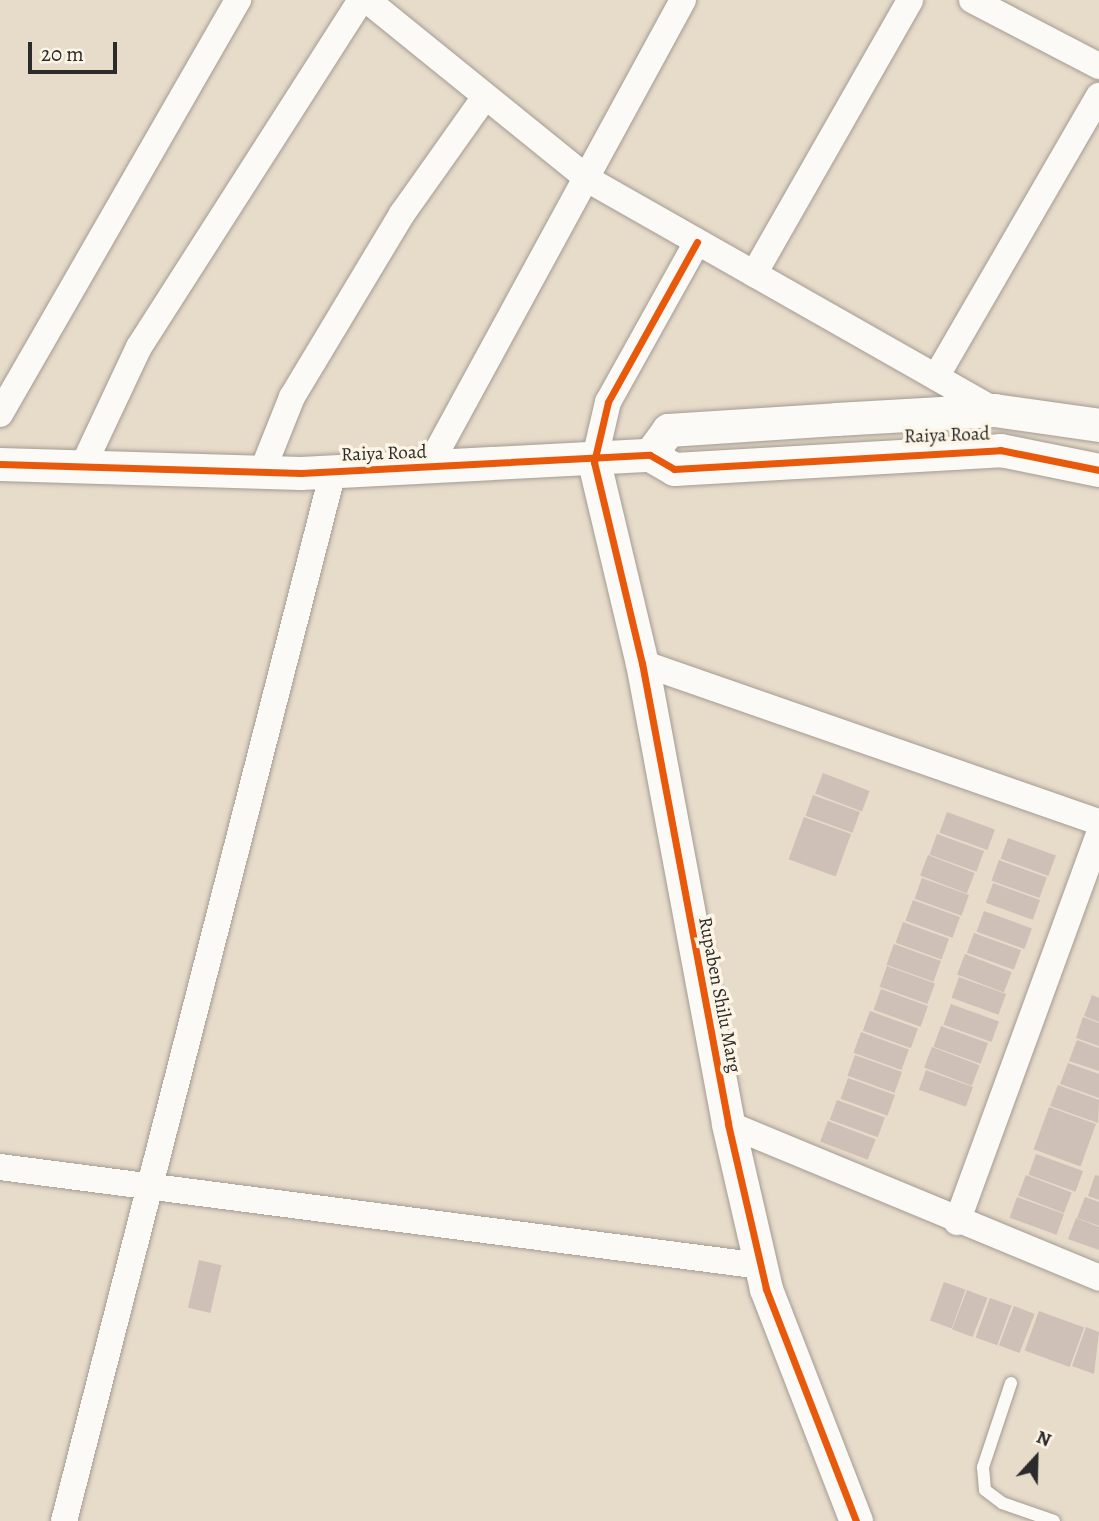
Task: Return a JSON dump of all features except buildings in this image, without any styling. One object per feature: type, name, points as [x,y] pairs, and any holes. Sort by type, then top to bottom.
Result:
[{"type":"street","points":[[0,414],[238,0]]},
{"type":"street","points":[[82,468],[139,347],[361,0]]},
{"type":"street","points":[[368,0],[484,98],[589,180],[994,410]]},
{"type":"street","points":[[428,468],[589,180],[683,0]]},
{"type":"street","points":[[754,274],[910,0]]},
{"type":"street","points":[[972,0],[1099,66]]},
{"type":"street","points":[[936,377],[1099,96]]},
{"type":"street","points":[[262,472],[299,385],[402,214],[484,98]]},
{"type":"street","points":[[594,462],[608,402],[697,242]]},
{"type":"street","name":"Raiya Road","points":[[650,454],[667,430],[994,410],[1099,425]]},
{"type":"street","name":"Raiya Road","points":[[0,464],[333,472],[594,462],[650,454],[674,469],[1000,450],[1099,470]]},
{"type":"street","name":"Rupaben Shilu Marg","points":[[594,462],[642,663],[728,1124],[761,1266],[792,1370],[856,1521]]},
{"type":"street","points":[[64,1521],[146,1188],[333,472]]},
{"type":"street","points":[[642,663],[1099,822]]},
{"type":"street","points":[[957,1222],[1099,835]]},
{"type":"street","points":[[728,1124],[957,1222],[1099,1278]]},
{"type":"street","points":[[0,1167],[761,1266]]},
{"type":"lane","points":[[1011,1383],[983,1468],[985,1490],[1002,1503],[1054,1521]]},
{"type":"cycle path","points":[[697,242],[608,402],[594,462],[642,663],[728,1124],[766,1289],[856,1521]]},
{"type":"cycle path","points":[[0,464],[301,473],[650,455],[674,469],[1000,450],[1099,470]]}]
